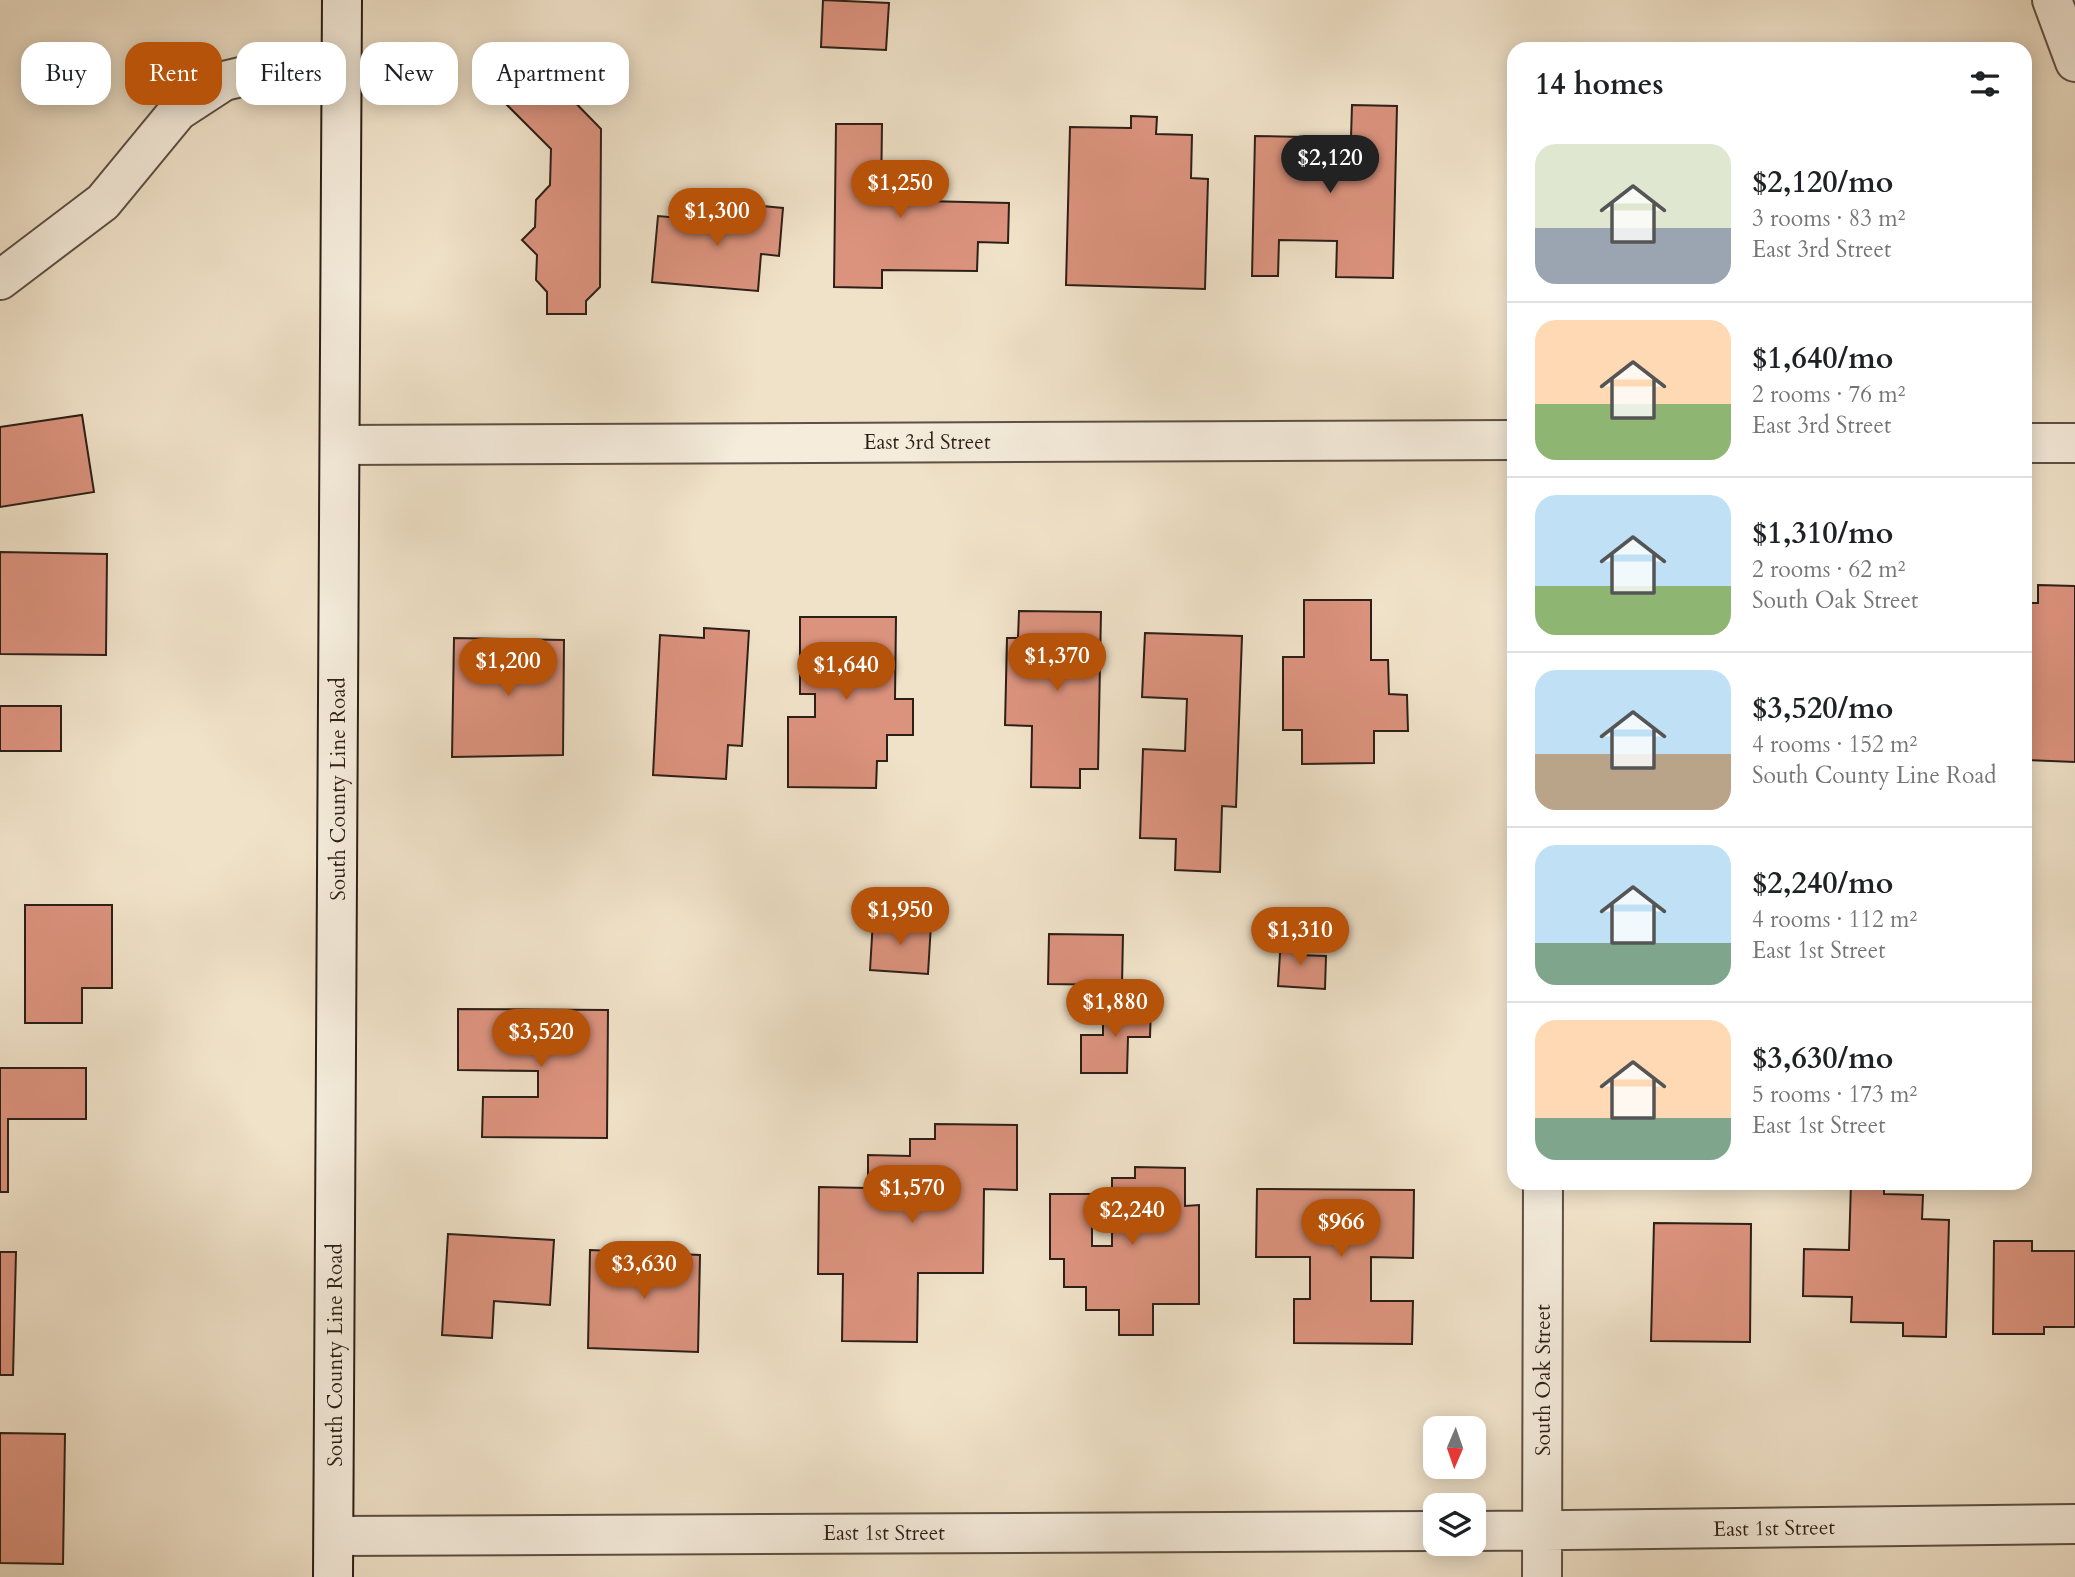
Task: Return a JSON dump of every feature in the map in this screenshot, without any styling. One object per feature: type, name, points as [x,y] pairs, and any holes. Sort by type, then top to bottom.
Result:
[{"type":"street","name":"South County Line Road","points":[[342,0],[342,42]]},
{"type":"street","points":[[2052,0],[2075,62]]},
{"type":"street","points":[[0,280],[103,202],[178,111],[224,81],[236,78]]},
{"type":"street","name":"South County Line Road","points":[[334,1577],[342,105]]},
{"type":"street","name":"East 3rd Street","points":[[340,444],[1507,440]]},
{"type":"street","points":[[2032,443],[2075,443]]},
{"type":"street","name":"South Oak Street","points":[[1542,1577],[1543,1190]]},
{"type":"street","name":"East 1st Street","points":[[1486,1531],[2075,1524]]},
{"type":"street","name":"East 1st Street","points":[[334,1536],[1423,1531]]},
{"type":"building","points":[[823,0],[889,3],[886,50],[821,47]]},
{"type":"building","points":[[507,105],[578,105],[601,129],[600,287],[586,301],[586,314],[547,314],[547,292],[536,280],[537,255],[522,240],[535,227],[536,200],[550,185],[551,149]]},
{"type":"building","points":[[1352,105],[1397,106],[1393,278],[1336,277],[1337,241],[1279,240],[1278,276],[1252,276],[1255,136],[1351,138]]},
{"type":"building","points":[[1131,116],[1157,117],[1156,134],[1192,135],[1191,178],[1208,179],[1205,289],[1066,285],[1070,127],[1131,128]]},
{"type":"building","points":[[836,124],[882,124],[881,200],[1009,203],[1008,243],[978,242],[977,271],[882,270],[882,288],[834,287]]},
{"type":"building","points":[[730,203],[783,208],[779,256],[761,254],[758,291],[652,282],[658,216],[728,222]]},
{"type":"building","points":[[82,415],[94,492],[0,507],[0,427]]},
{"type":"building","points":[[0,552],[107,554],[106,655],[0,654]]},
{"type":"building","points":[[2038,585],[2075,586],[2075,762],[2032,760],[2032,603],[2038,603]]},
{"type":"building","points":[[1304,600],[1371,600],[1371,660],[1388,660],[1389,694],[1407,695],[1408,731],[1374,731],[1374,763],[1302,764],[1302,730],[1283,730],[1283,657],[1304,657]]},
{"type":"building","points":[[1019,611],[1101,612],[1098,769],[1080,769],[1080,788],[1031,787],[1032,726],[1005,725],[1007,638],[1018,638]]},
{"type":"building","points":[[800,617],[896,617],[895,699],[913,699],[913,735],[887,735],[887,761],[877,761],[876,788],[788,787],[788,717],[815,717],[815,694],[800,694]]},
{"type":"building","points":[[704,628],[749,631],[742,746],[728,745],[726,779],[653,775],[660,635],[704,638]]},
{"type":"building","points":[[1145,633],[1242,636],[1236,807],[1222,806],[1220,872],[1175,870],[1176,839],[1140,838],[1143,749],[1185,751],[1187,699],[1142,697]]},
{"type":"building","points":[[454,638],[564,640],[563,755],[452,757]]},
{"type":"building","points":[[0,706],[61,706],[61,751],[0,751]]},
{"type":"building","points":[[25,905],[112,905],[112,988],[82,988],[82,1023],[25,1023]]},
{"type":"building","points":[[873,920],[931,924],[928,974],[870,970]]},
{"type":"building","points":[[1049,934],[1123,935],[1122,985],[1048,984]]},
{"type":"building","points":[[1281,937],[1300,939],[1299,955],[1326,956],[1325,989],[1278,986]]},
{"type":"building","points":[[1103,1005],[1151,1005],[1150,1037],[1128,1037],[1127,1073],[1081,1073],[1081,1035],[1103,1035]]},
{"type":"building","points":[[458,1009],[608,1010],[607,1138],[482,1137],[483,1097],[538,1097],[538,1071],[458,1070]]},
{"type":"building","points":[[0,1068],[86,1068],[86,1119],[8,1119],[8,1192],[0,1192]]},
{"type":"building","points":[[935,1124],[1017,1125],[1017,1190],[984,1189],[983,1273],[918,1273],[917,1342],[842,1341],[843,1274],[818,1274],[819,1187],[868,1188],[868,1155],[910,1156],[910,1139],[935,1139]]},
{"type":"building","points":[[1135,1167],[1185,1168],[1185,1206],[1199,1205],[1199,1304],[1153,1304],[1153,1335],[1119,1335],[1119,1310],[1086,1310],[1086,1287],[1064,1287],[1064,1259],[1050,1259],[1050,1194],[1092,1194],[1092,1246],[1112,1246],[1112,1178],[1135,1178]]},
{"type":"building","points":[[1257,1189],[1414,1190],[1413,1258],[1371,1257],[1371,1301],[1413,1301],[1412,1344],[1294,1343],[1294,1299],[1310,1299],[1310,1257],[1256,1257]]},
{"type":"building","points":[[1851,1190],[1884,1190],[1884,1194],[1923,1195],[1922,1219],[1949,1220],[1946,1337],[1903,1336],[1903,1323],[1851,1322],[1852,1297],[1803,1296],[1804,1249],[1849,1250]]},
{"type":"building","points":[[1654,1223],[1751,1224],[1750,1342],[1651,1341]]},
{"type":"building","points":[[448,1234],[554,1240],[550,1305],[494,1301],[492,1338],[442,1335]]},
{"type":"building","points":[[1994,1241],[2032,1241],[2032,1251],[2075,1251],[2075,1327],[2044,1327],[2044,1334],[1993,1334]]},
{"type":"building","points":[[590,1250],[700,1255],[698,1352],[588,1348]]},
{"type":"building","points":[[0,1252],[16,1252],[13,1375],[0,1375]]},
{"type":"building","points":[[0,1433],[65,1434],[63,1564],[0,1563]]}]
